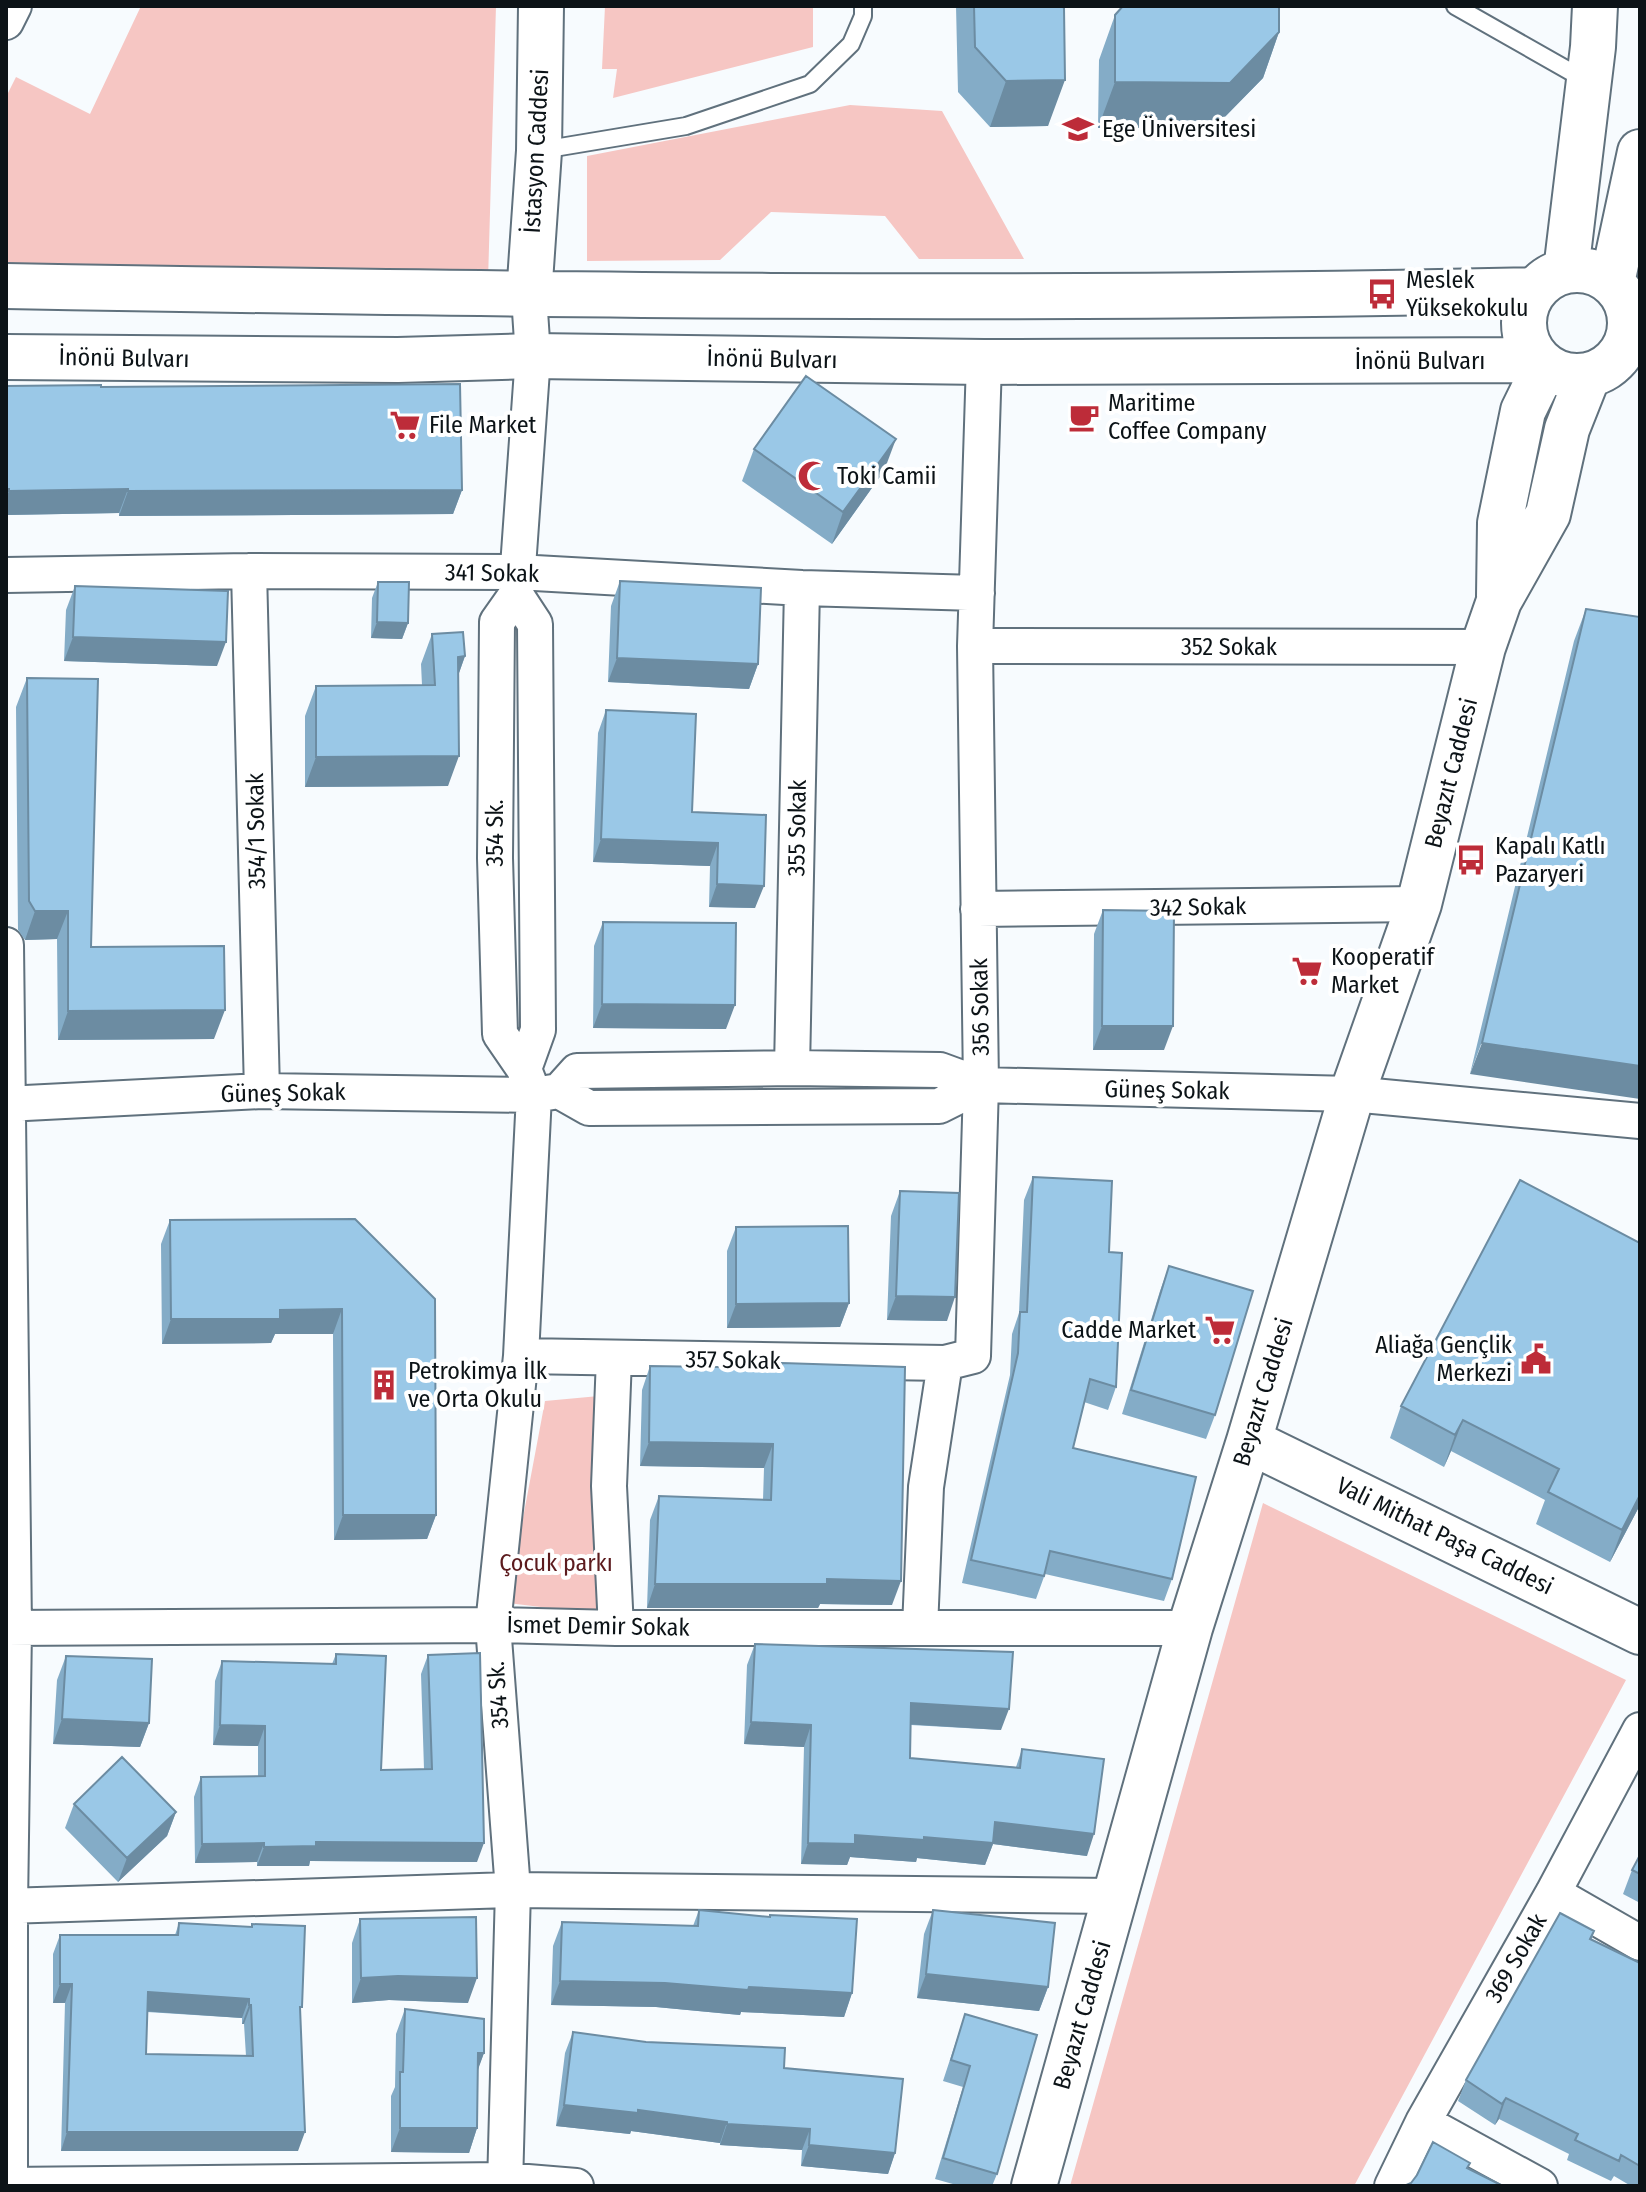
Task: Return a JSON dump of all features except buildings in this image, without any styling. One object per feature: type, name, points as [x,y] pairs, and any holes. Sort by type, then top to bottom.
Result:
[{"type":"street","points":[[6,22],[14,6]]},
{"type":"street","name":"İstasyon Caddesi","points":[[529,296],[539,151],[541,6]]},
{"type":"street","points":[[1595,6],[1589,82],[1551,281],[1527,303],[1524,333],[1542,363],[1558,373],[1573,377],[1611,371],[1625,347],[1630,332],[1630,317],[1623,287],[1640,152]]},
{"type":"street","points":[[6,286],[529,296],[1382,294],[1551,281],[1582,270],[1598,274],[1623,287]]},
{"type":"street","name":"354 Sk.","points":[[505,2183],[513,1890],[493,1625],[521,1356],[539,1085],[500,1034],[495,858],[497,622],[517,584],[533,356],[529,296]]},
{"type":"street","name":"İnönü Bulvarı","points":[[6,357],[398,360],[533,356],[984,362],[1542,363]]},
{"type":"street","name":"356 Sokak","points":[[945,1363],[973,1356],[981,1085],[975,646],[984,362]]},
{"type":"street","name":"Beyazıt Caddesi","points":[[1499,601],[1500,523],[1523,411],[1542,363]]},
{"type":"street","name":"Beyazıt Caddesi","points":[[1034,2186],[1190,1628],[1352,1094],[1419,904],[1483,647],[1499,601],[1548,514],[1567,429],[1611,371]]},
{"type":"street","name":"341 Sokak","points":[[6,575],[249,571],[517,584],[977,593]]},
{"type":"street","name":"354/1 Sokak","points":[[249,571],[262,1091]]},
{"type":"street","name":"355 Sokak","points":[[792,1068],[802,588]]},
{"type":"street","name":"352 Sokak","points":[[975,646],[1483,647]]},
{"type":"street","name":"342 Sokak","points":[[978,909],[1419,904]]},
{"type":"street","points":[[6,945],[9,2185],[505,2183],[576,2186]]},
{"type":"street","name":"Güneş Sokak","points":[[7,1104],[262,1091],[539,1085],[577,1071],[792,1068],[940,1070],[981,1085],[1352,1094],[1640,1121]]},
{"type":"street","name":"Güneş Sokak","points":[[539,1085],[589,1108],[939,1106],[981,1085]]},
{"type":"street","name":"357 Sokak","points":[[521,1356],[945,1363]]},
{"type":"street","points":[[614,1358],[609,1486],[616,1628]]},
{"type":"street","points":[[920,1628],[926,1487],[945,1363]]},
{"type":"street","name":"Vali Mithat Paşa Caddesi","points":[[1249,1441],[1640,1632]]},
{"type":"street","name":"İsmet Demir Sokak","points":[[10,1628],[493,1625],[616,1628],[1190,1628]]},
{"type":"street","name":"369 Sokak","points":[[1392,2186],[1423,2122],[1553,1893],[1640,1730]]},
{"type":"street","points":[[8,1906],[513,1890],[1115,1896]]},
{"type":"street","points":[[1553,1893],[1640,1943]]},
{"type":"street","points":[[1423,2122],[1540,2186]]},
{"type":"lane","points":[[539,151],[686,126],[810,84],[851,44],[863,16],[863,6]]},
{"type":"lane","points":[[1455,6],[1589,82]]},
{"type":"green space","points":[[141,6],[496,6],[488,281],[6,263],[6,97],[16,77],[90,114]]},
{"type":"green space","points":[[605,6],[813,6],[813,47],[613,98],[617,69],[602,69]]},
{"type":"green space","points":[[850,105],[942,111],[1024,259],[919,259],[885,216],[771,212],[720,260],[587,261],[587,156]]},
{"type":"green space","name":"Çocuk parkı","points":[[599,1396],[598,1614],[507,1603],[545,1401]]},
{"type":"green space","points":[[1263,1503],[1626,1680],[1354,2186],[1070,2186]]},
{"type":"place","name":"Ege Üniversitesi","points":[[1078,129]]},
{"type":"place","name":"Meslek Yüksekokulu","points":[[1382,294]]},
{"type":"place","name":"Maritime Coffee Company","points":[[1084,417]]},
{"type":"place","name":"File Market","points":[[405,425]]},
{"type":"place","name":"Toki Camii","points":[[813,476]]},
{"type":"place","name":"Kapalı Katlı Pazaryeri","points":[[1471,860]]},
{"type":"place","name":"Kooperatif Market","points":[[1307,971]]},
{"type":"place","name":"Cadde Market","points":[[1220,1330]]},
{"type":"place","name":"Aliağa Gençlik Merkezi","points":[[1536,1359]]},
{"type":"place","name":"Petrokimya İlk ve Orta Okulu","points":[[384,1385]]}]
